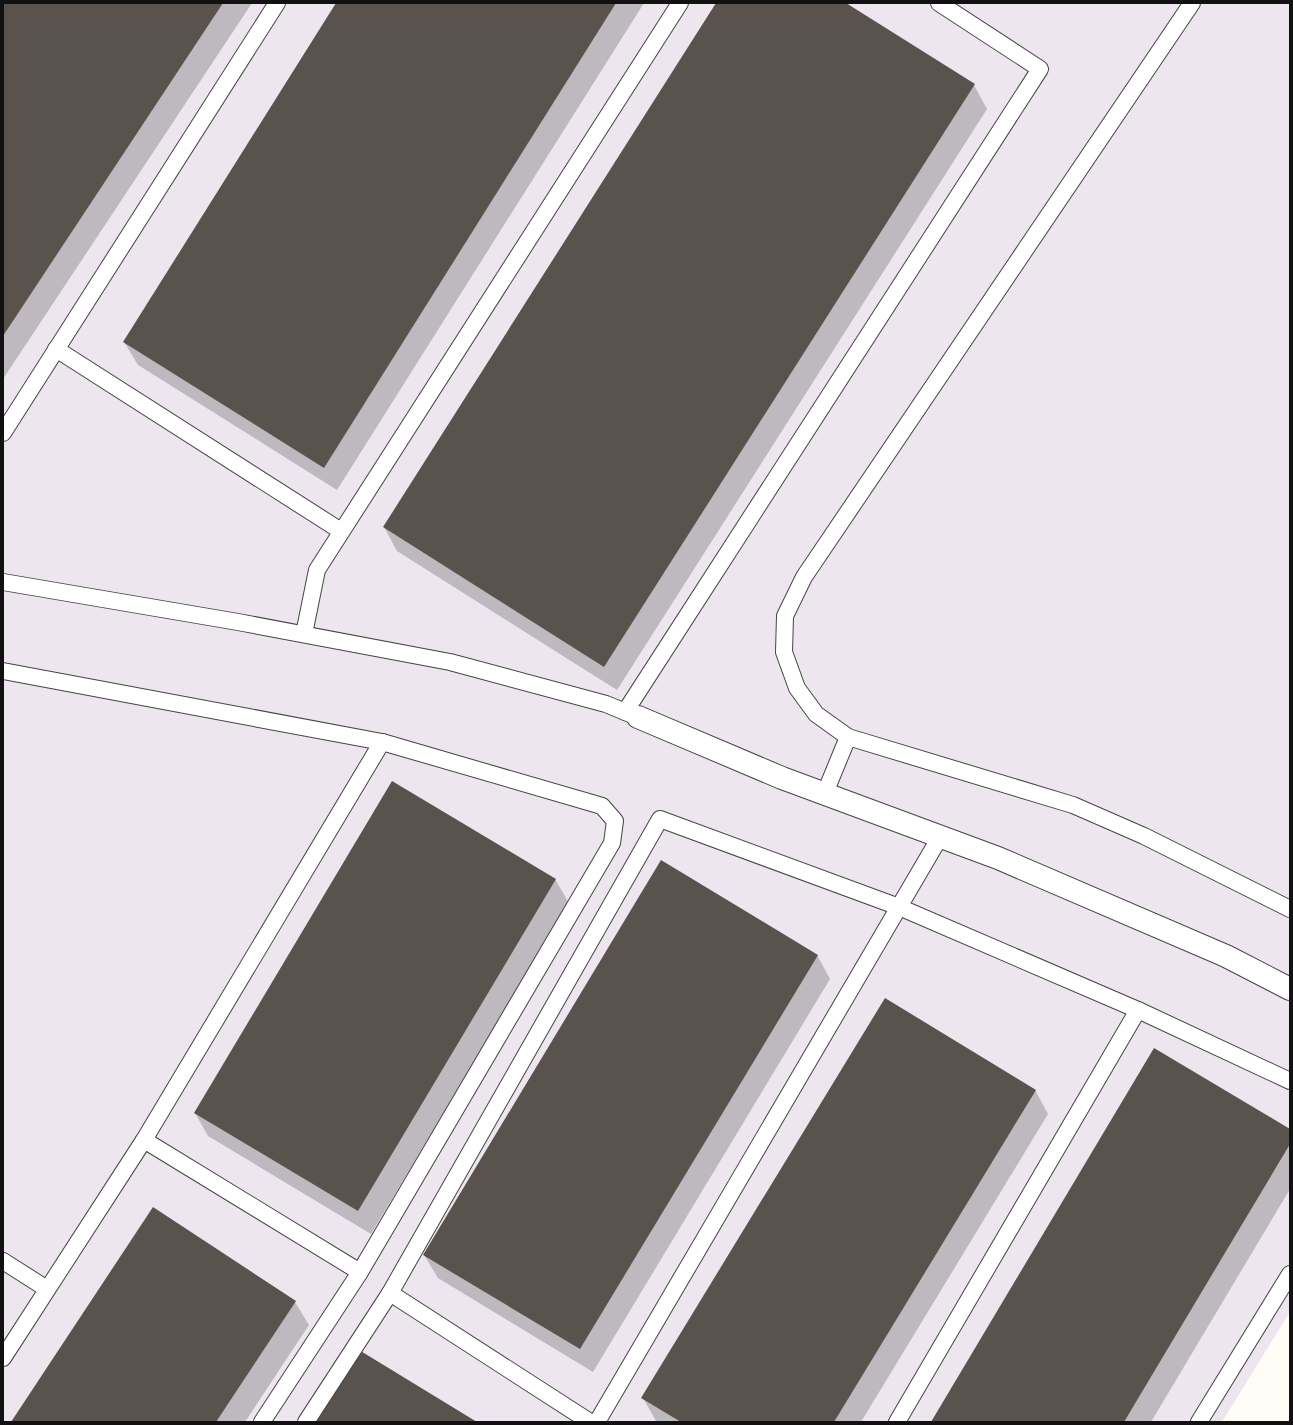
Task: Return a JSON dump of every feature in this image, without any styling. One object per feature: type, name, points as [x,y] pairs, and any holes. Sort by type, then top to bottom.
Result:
[{"type":"street","points":[[632,714],[782,778],[998,858],[1226,956],[1290,989]]},
{"type":"lane","points":[[3,433],[277,3]]},
{"type":"lane","points":[[304,634],[317,570],[680,3]]},
{"type":"lane","points":[[3,582],[304,634],[450,662],[606,704],[632,714],[1040,69],[939,3]]},
{"type":"lane","points":[[1192,3],[804,577],[785,616],[784,652],[797,688],[816,714],[848,737],[1073,805],[1144,836],[1290,909]]},
{"type":"lane","points":[[56,349],[341,531]]},
{"type":"lane","points":[[3,671],[382,742],[602,806],[615,821],[612,843],[360,1272],[262,1422]]},
{"type":"lane","points":[[825,793],[848,737]]},
{"type":"lane","points":[[3,1358],[144,1140],[382,742]]},
{"type":"lane","points":[[306,1422],[390,1293],[660,819],[899,907],[1138,1010],[1290,1081]]},
{"type":"lane","points":[[598,1422],[940,837]]},
{"type":"lane","points":[[897,1422],[1138,1010]]},
{"type":"lane","points":[[144,1140],[360,1272]]},
{"type":"lane","points":[[3,1261],[47,1289]]},
{"type":"lane","points":[[1199,1422],[1290,1274]]},
{"type":"lane","points":[[390,1293],[590,1422]]},
{"type":"shaded area","points":[[3,3],[1290,3],[1290,1312],[1222,1422],[3,1422]]},
{"type":"building","points":[[3,3],[223,3],[3,336]]},
{"type":"building","points":[[336,3],[616,3],[324,468],[123,342]]},
{"type":"building","points":[[716,3],[846,3],[975,84],[604,667],[383,527]]},
{"type":"building","points":[[392,781],[556,879],[358,1211],[194,1113]]},
{"type":"building","points":[[661,860],[818,955],[580,1349],[423,1255]]},
{"type":"building","points":[[885,998],[1036,1090],[834,1422],[681,1422],[641,1398]]},
{"type":"building","points":[[1154,1048],[1290,1129],[1290,1144],[1124,1422],[931,1422]]},
{"type":"building","points":[[153,1207],[296,1301],[216,1422],[11,1422]]},
{"type":"building","points":[[359,1350],[477,1422],[315,1422]]}]
